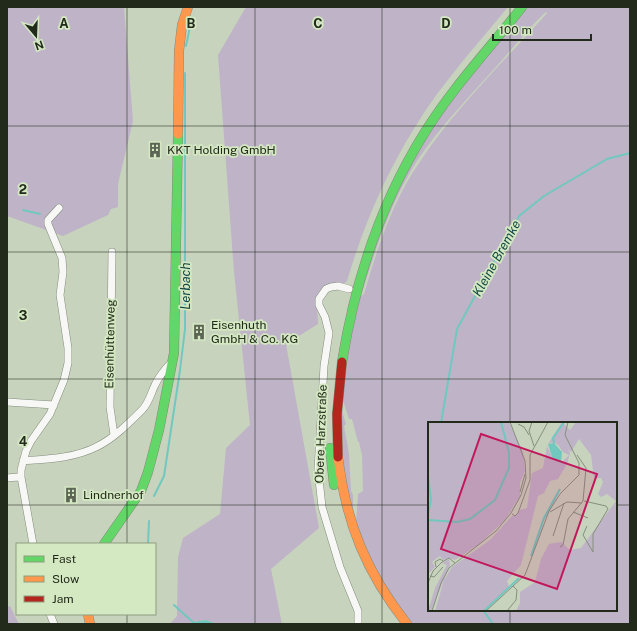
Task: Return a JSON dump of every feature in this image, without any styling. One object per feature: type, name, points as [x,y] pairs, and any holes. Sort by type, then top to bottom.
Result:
[{"type":"main road","points":[[105,543],[141,491],[148,472],[159,430],[172,362],[175,334],[180,43],[182,25],[188,7]]},
{"type":"main road","points":[[397,624],[381,603],[366,578],[356,556],[340,509],[331,466],[331,392],[335,354],[349,289],[370,224],[392,175],[409,144],[443,92],[513,7]]},
{"type":"main road","points":[[407,624],[387,599],[368,565],[351,522],[343,491],[338,454],[337,411],[340,374],[347,329],[369,248],[388,201],[406,165],[424,133],[446,101],[522,7]]},
{"type":"street","points":[[33,543],[21,470],[29,444],[50,414],[54,405],[64,380],[68,360],[60,300],[62,258],[48,224],[48,220],[59,208]]},
{"type":"street","name":"Eisenhüttenweg","points":[[112,252],[110,407],[114,435]]},
{"type":"street","name":"Obere Harzstraße","points":[[349,289],[338,286],[326,289],[319,305],[325,318],[329,333],[324,366],[318,470],[322,506],[340,567],[358,611],[358,624]]},
{"type":"street","points":[[23,461],[56,458],[82,452],[99,446],[114,435],[144,408],[159,377],[172,362]]},
{"type":"street","points":[[7,402],[54,405]]},
{"type":"street","points":[[7,478],[18,477]]},
{"type":"shaded area","points":[[7,7],[124,7],[133,121],[118,184],[118,207],[111,209],[108,215],[63,236],[7,216]]},
{"type":"shaded area","points":[[246,7],[508,7],[436,96],[404,145],[368,221],[347,281],[343,284],[334,283],[317,305],[318,324],[286,344],[319,528],[271,569],[282,624],[217,624],[206,620],[193,622],[193,624],[170,624],[177,616],[178,557],[183,538],[220,514],[226,448],[250,425],[234,272],[218,55]]},
{"type":"shaded area","points":[[526,7],[630,7],[630,624],[411,624],[380,580],[356,524],[358,494],[363,491],[362,455],[352,419],[349,419],[341,394],[343,373],[359,297],[364,294],[386,226],[409,178],[448,123],[547,13],[546,12],[454,113],[417,161],[399,192],[392,208],[361,294],[365,270],[402,181],[438,118]]},
{"type":"shaded area","points":[[341,408],[346,424],[344,426],[349,454],[353,511],[344,474]]},
{"type":"shaded area","points":[[10,606],[19,624],[7,624],[7,607]]},
{"type":"water","points":[[206,620],[217,624],[193,624],[193,622]]},
{"type":"waterway","name":"Lerbach","points":[[186,46],[192,17]]},
{"type":"waterway","name":"Lerbach","points":[[154,496],[164,476],[185,329],[185,73]]},
{"type":"waterway","name":"Kleine Bremke","points":[[441,422],[457,329],[519,216],[544,196],[607,159],[630,153]]},
{"type":"waterway","points":[[23,210],[40,214]]},
{"type":"waterway","name":"Lerbach","points":[[148,543],[149,521]]},
{"type":"waterway","name":"Lerbach","points":[[174,605],[195,624]]},
{"type":"waterway","name":"Kleine Bremke","points":[[484,611],[493,624]]},
{"type":"traffic: fast","points":[[342,362],[347,332],[362,272],[395,186],[425,132],[447,99],[522,7]]},
{"type":"traffic: fast","points":[[105,543],[141,491],[148,472],[159,430],[174,353],[178,134]]},
{"type":"traffic: fast","points":[[330,448],[334,485]]},
{"type":"traffic: slow","points":[[178,134],[179,51],[182,25],[188,7]]},
{"type":"traffic: slow","points":[[338,457],[346,504],[360,546],[380,585],[407,624]]},
{"type":"traffic: slow","points":[[88,615],[90,624]]},
{"type":"traffic: jam","points":[[338,457],[337,414],[342,362]]},
{"type":"place","name":"KKT Holding GmbH","points":[[155,150]]},
{"type":"place","name":"Eisenhuth GmbH & Co. KG","points":[[199,332]]},
{"type":"place","name":"Lindnerhof","points":[[71,495]]}]
